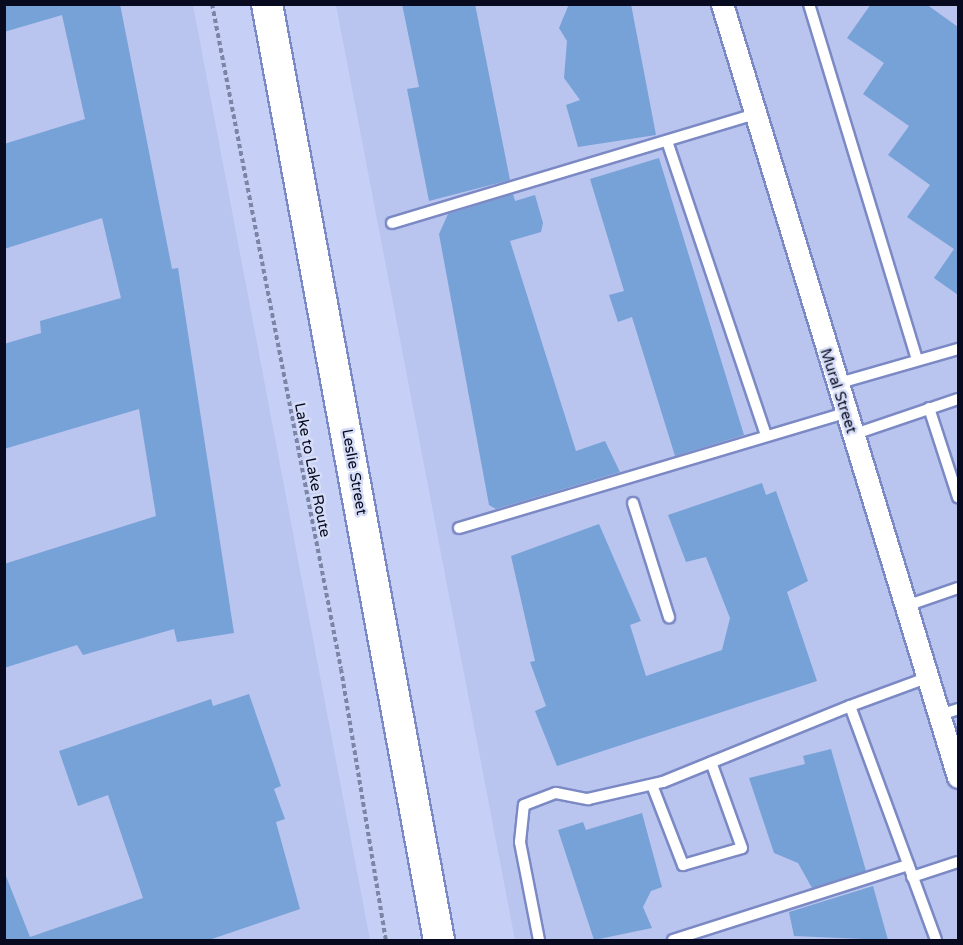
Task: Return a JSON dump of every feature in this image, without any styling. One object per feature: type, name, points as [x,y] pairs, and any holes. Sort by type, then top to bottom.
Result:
[{"type":"main road","name":"Leslie Street","points":[[267,4],[439,940]]},
{"type":"street","name":"Mural Street","points":[[722,4],[752,115],[928,677],[949,712],[958,777]]},
{"type":"lane","points":[[809,4],[917,360]]},
{"type":"lane","points":[[392,223],[752,115]]},
{"type":"lane","points":[[667,141],[766,436]]},
{"type":"lane","points":[[836,384],[958,349]]},
{"type":"lane","points":[[852,435],[958,399]]},
{"type":"lane","points":[[929,408],[958,497]]},
{"type":"lane","points":[[459,528],[845,413]]},
{"type":"lane","points":[[633,503],[669,617]]},
{"type":"lane","points":[[906,606],[958,588]]},
{"type":"lane","points":[[539,940],[520,842],[524,805],[556,793],[588,799],[652,785],[928,677]]},
{"type":"lane","points":[[850,706],[936,940]]},
{"type":"lane","points":[[652,785],[683,866],[742,848],[711,762]]},
{"type":"lane","points":[[912,877],[958,862]]},
{"type":"lane","points":[[673,940],[908,866]]},
{"type":"path","name":"Lake to Lake Route","points":[[212,4],[341,669],[386,940]]},
{"type":"shaded area","points":[[5,5],[193,5],[370,940],[5,940]]},
{"type":"shaded area","points":[[336,5],[958,5],[958,940],[515,940]]},
{"type":"building","points":[[4,4],[120,4],[172,269],[178,268],[234,633],[177,642],[174,629],[83,655],[77,645],[4,668],[4,564],[156,516],[139,409],[4,449],[4,344],[41,333],[40,321],[121,298],[102,218],[4,249],[4,144],[85,119],[62,15],[4,32]]},
{"type":"building","points":[[402,4],[475,4],[510,180],[429,201],[407,89],[419,87]]},
{"type":"building","points":[[569,4],[631,4],[656,135],[578,147],[566,105],[580,100],[564,78],[567,41],[559,28]]},
{"type":"building","points":[[871,4],[926,4],[958,27],[958,295],[934,278],[954,249],[907,217],[930,185],[888,155],[909,126],[863,94],[884,63],[847,38]]},
{"type":"building","points":[[659,158],[744,435],[675,456],[632,317],[618,322],[609,295],[624,291],[590,179]]},
{"type":"building","points":[[513,194],[515,201],[535,195],[543,223],[541,232],[510,241],[576,451],[605,441],[620,472],[496,509],[489,505],[439,234],[448,214]]},
{"type":"building","points":[[762,483],[766,495],[776,491],[808,581],[787,592],[817,681],[557,766],[535,711],[546,706],[530,662],[535,661],[511,556],[599,524],[641,621],[630,625],[646,676],[722,650],[730,618],[706,557],[686,562],[668,515]]},
{"type":"building","points":[[249,694],[281,786],[274,789],[285,819],[276,822],[300,909],[209,940],[4,940],[4,871],[30,937],[143,898],[108,795],[78,806],[59,751],[211,699],[213,706]]},
{"type":"building","points":[[831,749],[866,871],[812,888],[798,863],[774,853],[749,778],[805,764],[803,756]]},
{"type":"building","points":[[642,813],[662,887],[651,891],[643,907],[652,928],[594,940],[558,830],[583,822],[586,830]]},
{"type":"building","points":[[873,886],[888,940],[794,936],[789,912]]}]
